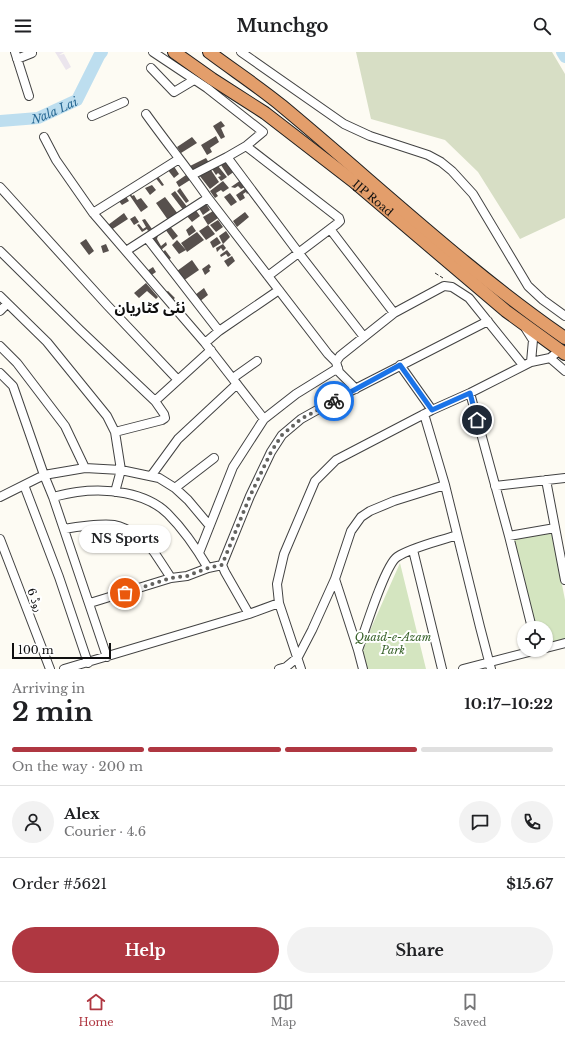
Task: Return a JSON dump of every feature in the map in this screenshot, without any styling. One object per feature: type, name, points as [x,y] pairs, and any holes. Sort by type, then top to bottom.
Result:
[{"type":"highway","name":"IJP Road","points":[[174,52],[209,84],[265,113],[418,230],[466,264],[528,313],[565,338]]},
{"type":"highway","name":"IJP Road","points":[[209,52],[281,105],[506,311],[562,352]]},
{"type":"street","points":[[153,52],[194,80],[209,84],[263,132],[246,146],[227,158],[192,175]]},
{"type":"street","points":[[29,96],[16,55],[32,53]]},
{"type":"street","points":[[247,53],[344,124],[370,136],[428,155],[446,167],[473,194],[528,286],[543,300],[565,316]]},
{"type":"street","points":[[151,68],[174,92],[194,80]]},
{"type":"street","points":[[92,116],[124,102]]},
{"type":"street","points":[[146,114],[208,198],[337,365],[339,372],[356,389]]},
{"type":"street","points":[[44,138],[56,160],[93,213],[206,343],[264,419]]},
{"type":"street","points":[[246,146],[339,218],[340,221],[268,276]]},
{"type":"street","points":[[227,158],[364,337]]},
{"type":"street","points":[[93,213],[179,159]]},
{"type":"street","points":[[0,187],[178,380]]},
{"type":"street","points":[[126,251],[208,198]]},
{"type":"street","points":[[330,229],[394,313]]},
{"type":"street","points":[[147,238],[219,331]]},
{"type":"street","points":[[0,251],[74,324],[155,400],[164,414],[165,418],[162,420],[116,432]]},
{"type":"street","points":[[199,553],[233,467],[264,419],[337,365],[340,356],[394,313],[444,286],[452,287],[469,298],[527,364]]},
{"type":"street","points":[[206,343],[219,331],[279,290]]},
{"type":"street","points":[[0,296],[47,342],[107,416],[116,432],[121,470],[115,492]]},
{"type":"street","points":[[0,311],[7,304]]},
{"type":"street","points":[[249,614],[222,565],[250,496],[271,452],[282,435],[301,419],[400,365],[488,321]]},
{"type":"street","points":[[521,322],[533,340],[527,364]]},
{"type":"street","points":[[0,346],[17,363],[65,426],[85,468]]},
{"type":"street","points":[[155,400],[211,350]]},
{"type":"street","points":[[301,669],[279,603],[277,584],[284,554],[315,481],[336,460],[424,414],[527,364],[550,358],[562,352]]},
{"type":"street","points":[[550,358],[565,371]]},
{"type":"street","points":[[151,476],[178,439],[257,360]]},
{"type":"street","points":[[400,365],[432,410]]},
{"type":"street","points":[[0,373],[13,386],[90,603],[107,657]]},
{"type":"street","points":[[470,393],[530,621]]},
{"type":"street","points":[[424,414],[445,485],[490,666]]},
{"type":"street","points":[[175,488],[214,458]]},
{"type":"street","points":[[0,497],[44,475],[85,468],[121,470],[159,478],[175,488],[188,500],[209,525]]},
{"type":"street","points":[[495,486],[565,478]]},
{"type":"street","points":[[546,480],[565,580]]},
{"type":"street","points":[[24,485],[59,577],[88,662]]},
{"type":"street","points":[[279,669],[286,667],[298,657],[335,579],[351,531],[361,517],[370,511],[394,501],[445,485]]},
{"type":"street","points":[[53,497],[78,492],[115,492],[131,495],[151,502],[168,513],[199,553],[208,568]]},
{"type":"street","points":[[64,529],[113,525],[123,529],[138,536],[154,551],[171,578]]},
{"type":"street","points":[[509,536],[555,528]]},
{"type":"street","points":[[358,650],[387,572],[396,558],[413,550],[457,535]]},
{"type":"street","name":"روڈ 6","points":[[0,539],[50,669]]},
{"type":"street","points":[[413,550],[442,669]]},
{"type":"street","points":[[90,603],[171,578],[187,576],[208,568],[222,565]]},
{"type":"street","points":[[335,579],[363,669]]},
{"type":"street","points":[[64,669],[249,614],[279,603]]},
{"type":"street","points":[[553,647],[565,644]]},
{"type":"street","points":[[463,669],[490,666],[517,657]]},
{"type":"shaded area","points":[[55,52],[64,52],[59,55],[64,54],[71,67],[66,70]]},
{"type":"green space","points":[[356,52],[552,52],[565,74],[565,218],[520,239],[478,172],[445,140],[371,119]]},
{"type":"green space","points":[[552,533],[565,600],[565,640],[553,643],[553,621],[533,621],[512,539]]},
{"type":"green space","name":"Quaid-e-Azam Park","points":[[400,563],[426,669],[366,669],[360,653]]},
{"type":"building","points":[[221,121],[225,126],[221,128],[225,137],[221,139],[213,126]]},
{"type":"building","points":[[216,136],[219,142],[210,148],[212,152],[207,155],[201,145]]},
{"type":"building","points":[[192,137],[197,143],[181,153],[177,147]]},
{"type":"building","points":[[206,158],[211,166],[194,173],[190,166]]},
{"type":"building","points":[[227,161],[235,171],[228,176],[221,165]]},
{"type":"building","points":[[173,165],[179,174],[174,178],[167,169]]},
{"type":"building","points":[[218,166],[227,177],[221,181],[218,177],[221,176],[218,173],[216,175],[212,169]]},
{"type":"building","points":[[211,170],[219,182],[210,189],[199,175]]},
{"type":"building","points":[[157,175],[164,185],[162,186],[154,176]]},
{"type":"building","points":[[186,175],[190,180],[179,187],[176,182]]},
{"type":"building","points":[[241,180],[245,187],[241,189],[238,186],[235,188],[231,187]]},
{"type":"building","points":[[223,181],[229,188],[223,192],[221,190],[216,193],[218,196],[215,198],[210,191]]},
{"type":"building","points":[[152,185],[156,190],[150,195],[145,188]]},
{"type":"building","points":[[180,188],[189,201],[186,203],[177,191]]},
{"type":"building","points":[[246,188],[249,192],[247,194],[246,192],[243,194],[245,198],[240,201],[236,195]]},
{"type":"building","points":[[175,191],[188,208],[184,211],[171,194]]},
{"type":"building","points":[[130,192],[137,200],[141,198],[148,207],[141,212],[128,193]]},
{"type":"building","points":[[230,193],[237,202],[231,206],[224,197]]},
{"type":"building","points":[[125,195],[129,201],[122,205],[118,200]]},
{"type":"building","points":[[165,197],[178,214],[168,220],[156,203]]},
{"type":"building","points":[[205,202],[210,210],[203,215],[198,207]]},
{"type":"building","points":[[195,209],[200,216],[192,222],[186,215]]},
{"type":"building","points":[[213,211],[218,218],[208,225],[203,217]]},
{"type":"building","points":[[245,212],[249,217],[237,227],[233,221]]},
{"type":"building","points":[[124,213],[128,219],[111,230],[108,225]]},
{"type":"building","points":[[135,216],[139,222],[134,225],[130,219]]},
{"type":"building","points":[[145,219],[152,229],[148,231],[147,229],[142,232],[137,225],[139,224],[143,229],[146,227],[142,220]]},
{"type":"building","points":[[218,220],[223,227],[216,232],[210,225]]},
{"type":"building","points":[[169,225],[178,236],[173,240],[165,229]]},
{"type":"building","points":[[192,225],[196,231],[189,236],[186,230]]},
{"type":"building","points":[[208,225],[215,234],[206,240],[199,231]]},
{"type":"building","points":[[226,231],[230,237],[223,244],[219,236]]},
{"type":"building","points":[[159,232],[157,239],[161,246],[166,242],[167,245],[161,250],[151,238]]},
{"type":"building","points":[[197,232],[204,240],[187,252],[181,243]]},
{"type":"building","points":[[217,237],[221,243],[213,248],[210,242]]},
{"type":"building","points":[[86,239],[94,251],[89,255],[80,243]]},
{"type":"building","points":[[177,240],[186,250],[179,254],[172,245]]},
{"type":"building","points":[[106,244],[109,251],[103,253],[101,246]]},
{"type":"building","points":[[223,244],[226,248],[223,251],[221,248],[217,252],[216,248]]},
{"type":"building","points":[[165,250],[171,258],[168,260],[163,252]]},
{"type":"building","points":[[227,250],[231,255],[228,257],[226,254],[221,257],[220,255]]},
{"type":"building","points":[[232,256],[235,261],[228,267],[224,261]]},
{"type":"building","points":[[192,260],[199,270],[183,281],[177,271]]},
{"type":"building","points":[[209,264],[211,267],[209,269],[210,271],[205,275],[202,269]]},
{"type":"building","points":[[153,267],[156,272],[150,276],[147,271]]},
{"type":"building","points":[[146,283],[158,297],[156,299],[147,291],[139,298],[134,293]]},
{"type":"building","points":[[204,288],[208,295],[199,302],[195,295]]},
{"type":"building","points":[[168,291],[175,298],[170,302],[164,293]]},
{"type":"waterway","name":"Nala Lai","points":[[0,121],[38,118],[77,100],[102,52]]},
{"type":"waterway","points":[[562,52],[565,57]]},
{"type":"way so far","points":[[125,593],[171,578],[187,576],[208,568],[222,565],[250,496],[271,452],[282,435],[301,419],[334,401]]},
{"type":"place","name":"NS Sports","points":[[125,593]]},
{"type":"district","name":"نئی کٹاریان","points":[[150,307]]},
{"type":"route","points":[[334,401],[400,365],[432,410],[470,393],[477,420]]}]
